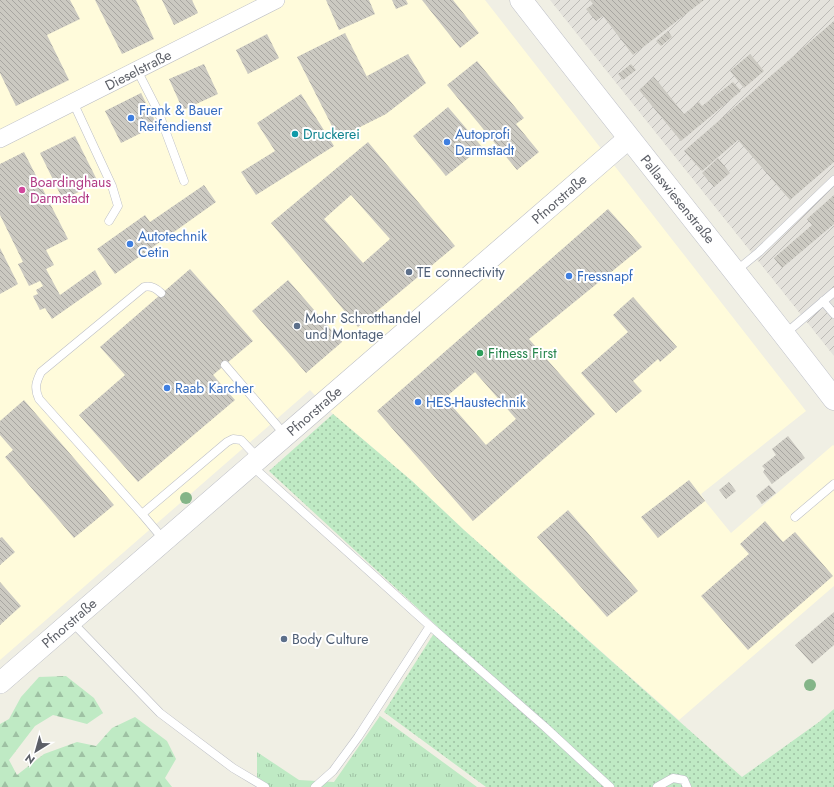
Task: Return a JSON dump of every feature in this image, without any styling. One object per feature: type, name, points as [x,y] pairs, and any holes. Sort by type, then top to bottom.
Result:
[{"type":"main road","name":"Pallaswiesenstraße","points":[[521,0],[834,399]]},
{"type":"street","name":"Dieselstraße","points":[[0,139],[276,0]]},
{"type":"street","name":"Pfnorstraße","points":[[0,683],[629,138]]},
{"type":"lane","points":[[137,70],[158,111],[184,181]]},
{"type":"lane","points":[[73,102],[112,186],[118,206],[109,221]]},
{"type":"lane","points":[[735,271],[759,252],[834,180]]},
{"type":"lane","points":[[161,293],[153,287],[144,287],[41,372],[36,382],[35,391],[39,399],[165,540]]},
{"type":"lane","points":[[784,334],[834,292]]},
{"type":"lane","points":[[823,301],[834,314]]},
{"type":"lane","points":[[225,365],[286,436]]},
{"type":"lane","points":[[142,514],[228,442],[234,439],[241,440],[255,462],[430,626],[545,726],[610,787]]},
{"type":"lane","points":[[795,517],[834,484]]},
{"type":"lane","points":[[71,622],[160,713],[233,768],[265,787]]},
{"type":"lane","points":[[316,787],[333,770],[354,742],[430,626]]},
{"type":"lane","points":[[657,787],[673,778],[684,780],[687,787]]},
{"type":"shaded area","points":[[0,0],[485,0],[806,411],[701,494],[705,501],[731,533],[833,445],[834,446],[834,586],[679,720],[464,530],[412,481],[333,414],[310,390],[0,660]]},
{"type":"shaded area","points":[[550,0],[834,0],[834,356]]},
{"type":"green space","points":[[333,414],[412,481],[464,530],[742,777],[819,722],[834,709],[834,787],[486,787],[384,712],[438,627],[269,471]]},
{"type":"green space","points":[[66,676],[94,698],[103,713],[87,724],[53,715],[35,726],[9,760],[17,775],[44,754],[77,742],[96,746],[112,728],[135,717],[167,741],[176,759],[165,778],[172,787],[0,787],[0,724],[9,719],[21,697],[39,677]]},
{"type":"green space","points":[[380,716],[477,787],[257,787],[257,752],[299,780],[334,782]]},
{"type":"building","points":[[0,0],[70,0],[80,19],[47,35],[69,80],[16,106],[0,73]]},
{"type":"building","points":[[95,0],[136,0],[154,39],[122,54]]},
{"type":"building","points":[[162,0],[192,0],[198,13],[174,25]]},
{"type":"building","points":[[326,0],[369,0],[375,14],[339,30]]},
{"type":"building","points":[[392,0],[406,0],[408,4],[396,9]]},
{"type":"building","points":[[422,0],[453,0],[479,33],[460,48]]},
{"type":"building","points":[[590,0],[704,0],[633,55],[603,16],[596,21],[586,9],[593,4]]},
{"type":"building","points":[[834,21],[834,162],[790,200],[738,140],[702,171],[684,151]]},
{"type":"building","points":[[668,31],[672,37],[661,46],[656,41]]},
{"type":"building","points":[[345,33],[370,83],[367,76],[408,54],[426,83],[386,114],[338,138],[297,57]]},
{"type":"building","points":[[267,34],[279,58],[248,74],[236,50]]},
{"type":"building","points":[[750,54],[764,71],[744,88],[730,71]]},
{"type":"building","points":[[477,61],[524,118],[516,124],[539,152],[517,170],[447,85]]},
{"type":"building","points":[[204,64],[218,94],[183,110],[169,79]]},
{"type":"building","points":[[631,64],[636,70],[623,80],[618,74]]},
{"type":"building","points":[[654,77],[684,114],[699,102],[702,106],[733,82],[741,91],[681,141],[639,90]]},
{"type":"building","name":"Frank & Bauer Reifendienst","points":[[141,93],[157,125],[121,143],[105,111]]},
{"type":"building","name":"Druckerei","points":[[301,94],[334,146],[256,195],[241,172],[275,151],[257,123]]},
{"type":"building","name":"Autoprofi Darmstadt","points":[[448,107],[482,147],[446,176],[413,136]]},
{"type":"building","points":[[75,136],[98,182],[63,200],[40,153]]},
{"type":"building","points":[[368,142],[455,246],[358,327],[271,223]],"holes":[[[351,195],[390,239],[363,263],[324,219]]]},
{"type":"building","name":"Boardinghaus Darmstadt","points":[[24,152],[68,239],[46,250],[54,265],[46,269],[60,295],[95,270],[102,284],[52,319],[45,308],[40,310],[33,296],[38,294],[36,290],[43,286],[40,281],[29,286],[18,264],[23,262],[0,215],[0,164]]},
{"type":"building","points":[[718,158],[730,173],[714,187],[702,173]]},
{"type":"building","points":[[204,185],[216,202],[115,274],[97,249],[145,215],[150,222]]},
{"type":"building","points":[[834,195],[834,224],[782,268],[774,258],[812,225],[807,219]]},
{"type":"building","points":[[608,209],[642,247],[529,339],[595,414],[473,521],[377,411]],"holes":[[[475,372],[516,419],[486,445],[445,398]]]},
{"type":"building","points":[[0,248],[18,284],[0,294]]},
{"type":"building","name":"Raab Karcher","points":[[190,269],[253,341],[213,375],[235,400],[138,482],[79,415],[125,375],[100,347]]},
{"type":"building","name":"Mohr Schrotthandel und Montage","points":[[288,280],[342,342],[306,373],[252,311]]},
{"type":"building","points":[[633,297],[677,347],[660,362],[658,359],[633,381],[642,391],[616,413],[581,373],[628,332],[613,315]]},
{"type":"building","points":[[24,400],[114,505],[74,538],[5,457],[13,450],[0,435],[0,421]]},
{"type":"building","points":[[788,436],[805,458],[772,484],[763,472],[765,469],[762,466],[776,455],[772,449]]},
{"type":"building","points":[[689,480],[705,501],[658,538],[641,517]]},
{"type":"building","points":[[729,482],[736,491],[726,499],[719,490]]},
{"type":"building","points":[[769,485],[776,493],[762,504],[756,496]]},
{"type":"building","points":[[568,510],[638,591],[607,617],[537,537]]},
{"type":"building","points":[[765,521],[783,542],[795,532],[833,576],[748,650],[701,596],[749,554],[740,544]]},
{"type":"building","points":[[2,537],[15,552],[0,565],[0,538]]},
{"type":"building","points":[[0,582],[21,606],[0,625]]},
{"type":"building","points":[[834,612],[834,645],[812,664],[795,645]]},
{"type":"place","name":"Frank & Bauer Reifendienst","points":[[131,118]]},
{"type":"place","name":"Druckerei","points":[[295,134]]},
{"type":"place","name":"Autoprofi Darmstadt","points":[[447,142]]},
{"type":"place","name":"Boardinghaus Darmstadt","points":[[22,190]]},
{"type":"place","name":"Autotechnik Cetin","points":[[130,244]]},
{"type":"place","name":"TE connectivity","points":[[409,272]]},
{"type":"place","name":"Fressnapf","points":[[569,276]]},
{"type":"place","name":"Mohr Schrotthandel und Montage","points":[[297,326]]},
{"type":"place","name":"Fitness First","points":[[480,353]]},
{"type":"place","name":"Raab Karcher","points":[[167,388]]},
{"type":"place","name":"HES-Haustechnik","points":[[418,402]]},
{"type":"place","name":"Body Culture","points":[[284,639]]}]
